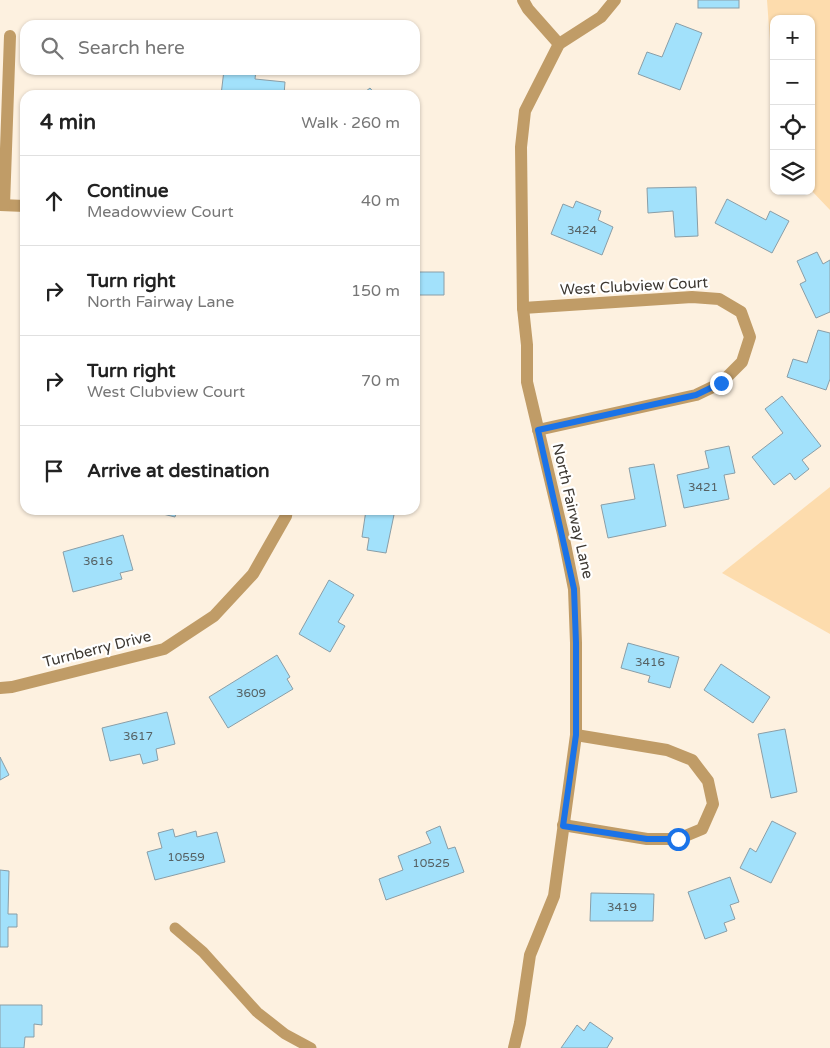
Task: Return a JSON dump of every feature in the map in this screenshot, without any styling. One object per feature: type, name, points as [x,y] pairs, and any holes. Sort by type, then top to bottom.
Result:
[{"type":"street","points":[[523,0],[528,9],[559,44],[601,17],[615,0]]},
{"type":"street","points":[[10,36],[2,205],[20,206]]},
{"type":"street","name":"North Fairway Lane","points":[[514,1048],[520,1024],[530,955],[554,896],[576,735],[574,589],[527,382],[527,345],[523,308],[521,147],[525,111],[559,44]]},
{"type":"street","name":"West Clubview Court","points":[[523,308],[692,297],[719,299],[741,312],[750,337],[742,362],[721,383],[696,395],[538,430]]},
{"type":"street","name":"Turnberry Drive","points":[[0,688],[12,687],[164,649],[214,616],[253,574],[286,515]]},
{"type":"street","points":[[563,826],[647,839],[678,839],[702,829],[714,804],[708,781],[692,760],[667,750],[576,735]]},
{"type":"lane","points":[[175,928],[204,952],[257,1012],[285,1034],[310,1048]]},
{"type":"shaded area","points":[[767,0],[830,0],[830,210],[815,194],[815,15],[770,15],[770,41]]},
{"type":"shaded area","points":[[830,487],[830,634],[722,573]]},
{"type":"building","points":[[698,0],[739,0],[739,8],[698,8]]},
{"type":"building","points":[[676,23],[702,33],[680,90],[638,74],[647,52],[662,57]]},
{"type":"building","points":[[223,75],[255,75],[255,79],[285,82],[284,90],[222,90]]},
{"type":"building","points":[[696,187],[698,236],[675,237],[673,211],[648,213],[647,188]]},
{"type":"building","points":[[727,199],[766,220],[770,211],[789,221],[772,253],[715,223]]},
{"type":"building","points":[[576,201],[601,211],[598,220],[613,227],[602,255],[551,234],[563,204],[573,208]]},
{"type":"building","points":[[817,252],[823,264],[830,260],[830,312],[816,318],[800,284],[806,281],[797,261]]},
{"type":"building","points":[[420,272],[444,272],[444,295],[420,295]]},
{"type":"building","points":[[818,330],[830,333],[830,379],[826,390],[787,377],[793,359],[807,363]]},
{"type":"building","points":[[782,396],[821,446],[802,460],[809,469],[795,480],[790,473],[774,485],[752,457],[783,433],[765,409]]},
{"type":"building","points":[[729,446],[735,473],[724,475],[729,499],[684,508],[677,475],[709,468],[705,451]]},
{"type":"building","points":[[654,464],[666,526],[608,538],[601,505],[635,499],[629,468]]},
{"type":"building","points":[[365,515],[394,515],[386,553],[367,550],[369,538],[362,537]]},
{"type":"building","points":[[123,535],[133,570],[120,573],[122,579],[73,592],[63,552]]},
{"type":"building","points":[[329,580],[354,595],[338,622],[345,626],[330,652],[299,634]]},
{"type":"building","points":[[628,643],[679,657],[670,688],[648,682],[650,676],[621,668]]},
{"type":"building","points":[[277,655],[290,677],[287,679],[293,689],[228,728],[209,697]]},
{"type":"building","points":[[721,664],[770,697],[753,723],[704,690]]},
{"type":"building","points":[[167,712],[175,744],[156,749],[158,760],[143,764],[140,754],[110,761],[102,728]]},
{"type":"building","points":[[785,729],[797,792],[771,798],[758,734]]},
{"type":"building","points":[[0,757],[9,775],[0,780]]},
{"type":"building","points":[[772,821],[796,833],[771,883],[740,868],[750,848],[756,852]]},
{"type":"building","points":[[440,826],[448,849],[455,847],[464,872],[386,900],[379,879],[403,870],[398,856],[431,843],[426,832]]},
{"type":"building","points":[[173,829],[175,837],[196,831],[197,837],[217,832],[225,862],[155,880],[147,852],[162,848],[158,833]]},
{"type":"building","points":[[0,870],[9,871],[8,914],[17,914],[17,927],[8,927],[8,947],[0,947]]},
{"type":"building","points":[[730,877],[739,902],[730,905],[735,919],[724,923],[727,931],[705,939],[688,892]]},
{"type":"building","points":[[591,893],[654,894],[653,921],[590,921]]},
{"type":"building","points":[[0,1005],[42,1005],[42,1025],[34,1024],[34,1037],[25,1037],[24,1048],[0,1048]]},
{"type":"building","points":[[590,1022],[613,1038],[607,1048],[561,1048],[577,1025],[584,1031]]},
{"type":"route","points":[[678,839],[647,839],[563,826],[576,735],[574,589],[538,430],[696,395],[721,383]]}]
